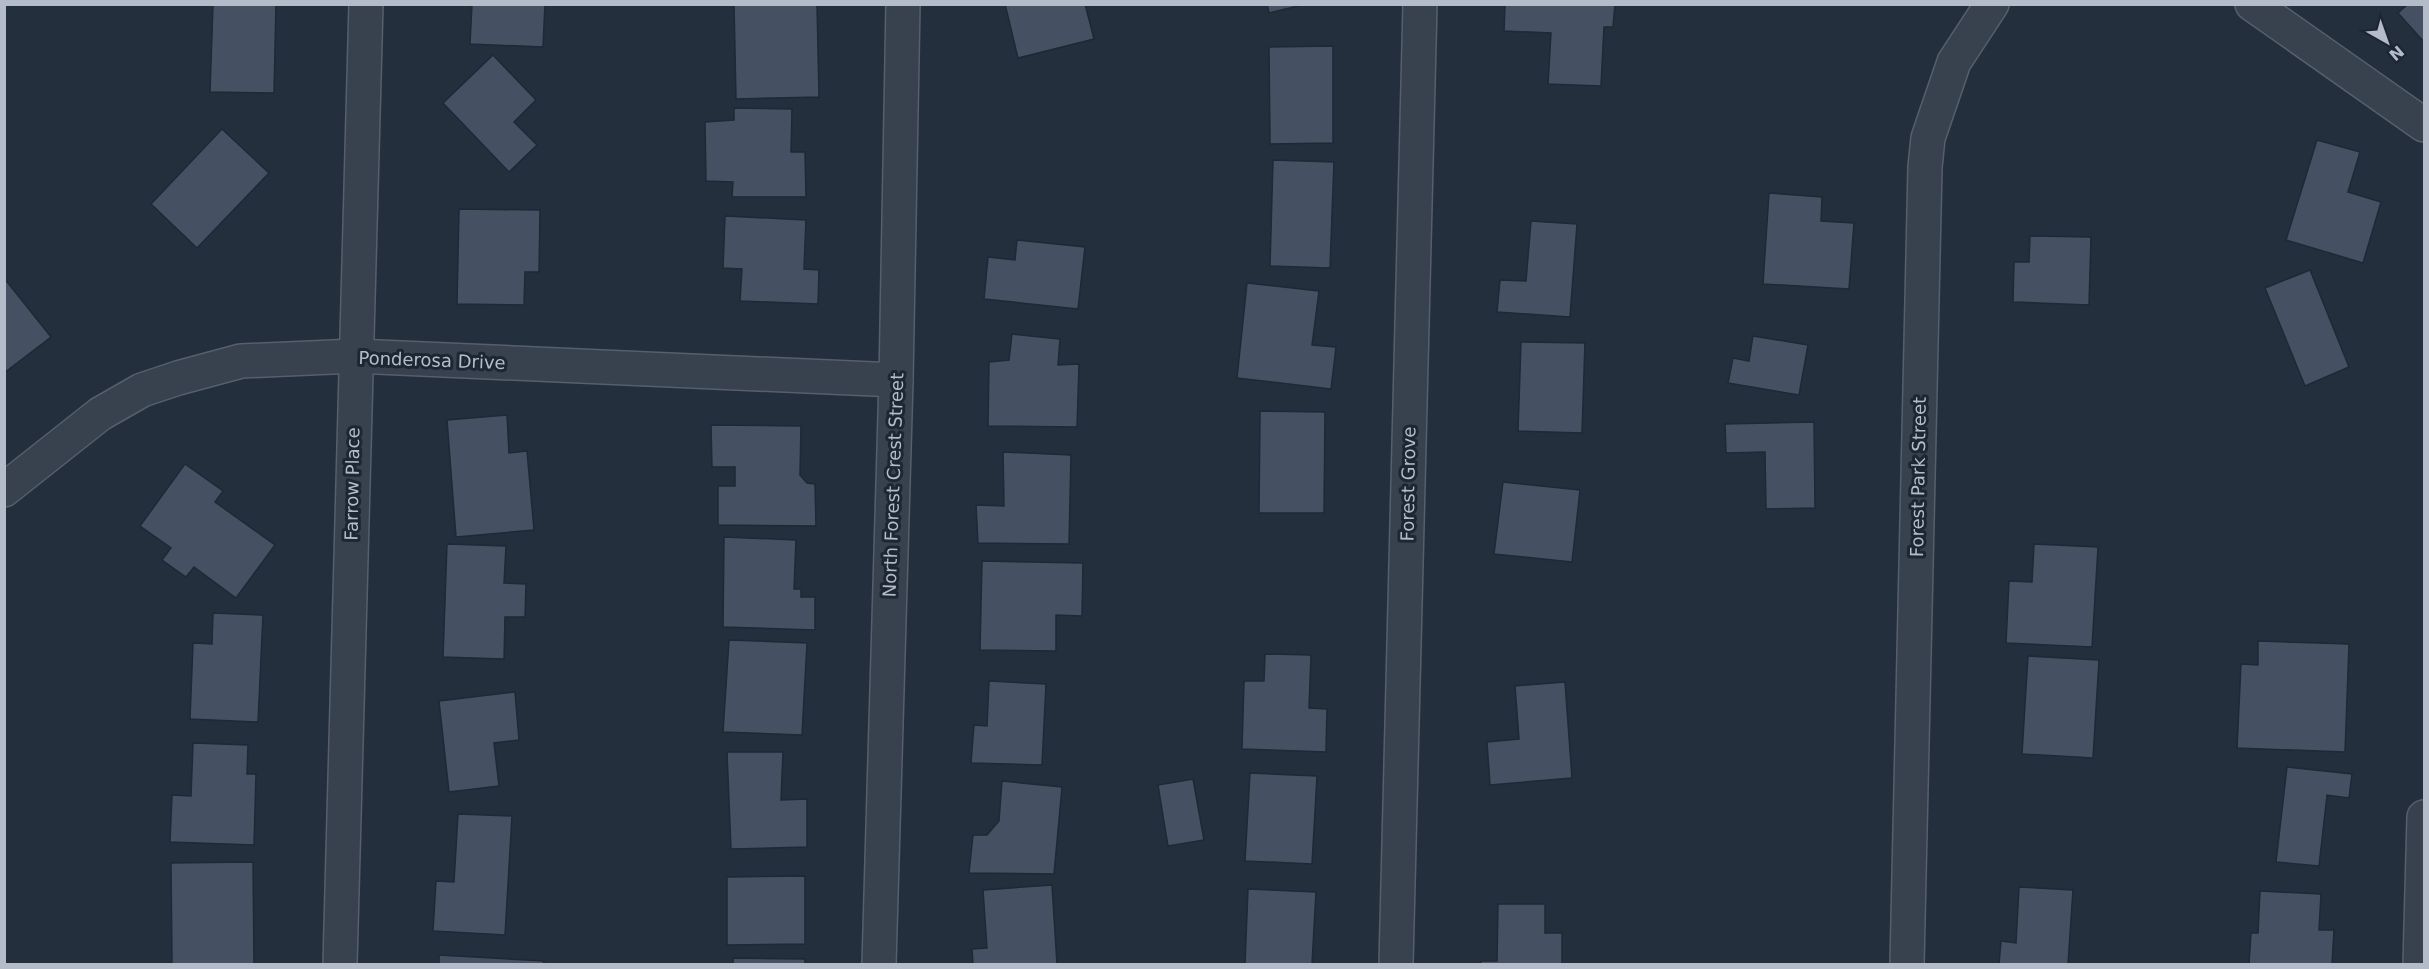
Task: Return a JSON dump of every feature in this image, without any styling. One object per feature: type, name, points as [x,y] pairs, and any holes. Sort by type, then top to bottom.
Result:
[{"type":"street","name":"Farrow Place","points":[[340,964],[366,4]]},
{"type":"street","name":"North Forest Crest Street","points":[[879,964],[896,380],[903,4]]},
{"type":"street","name":"Forest Grove","points":[[1396,964],[1420,4]]},
{"type":"street","name":"Forest Park Street","points":[[1907,964],[1925,166],[1928,138],[1954,62],[1992,4]]},
{"type":"street","points":[[2252,4],[2424,125]]},
{"type":"street","name":"Ponderosa Drive","points":[[4,490],[100,414],[142,390],[241,361],[355,356],[896,380]]},
{"type":"street","points":[[2422,950],[2424,817]]},
{"type":"building","points":[[213,4],[276,4],[274,93],[210,92]]},
{"type":"building","points":[[472,4],[545,4],[543,47],[470,44]]},
{"type":"building","points":[[734,4],[817,4],[819,97],[736,99]]},
{"type":"building","points":[[1005,4],[1085,4],[1094,39],[1018,58]]},
{"type":"building","points":[[1267,4],[1306,4],[1269,13]]},
{"type":"building","points":[[1505,4],[1615,4],[1613,27],[1604,27],[1601,86],[1548,84],[1551,33],[1504,31]]},
{"type":"building","points":[[2408,4],[2424,4],[2424,42],[2398,13]]},
{"type":"building","points":[[1333,46],[1333,143],[1270,144],[1269,47]]},
{"type":"building","points":[[493,55],[536,100],[514,122],[537,145],[509,172],[443,103]]},
{"type":"building","points":[[734,108],[792,109],[791,152],[805,152],[806,197],[732,197],[733,182],[706,181],[705,122],[734,120]]},
{"type":"building","points":[[222,129],[269,173],[197,248],[151,204]]},
{"type":"building","points":[[2317,140],[2360,152],[2348,192],[2381,202],[2363,263],[2286,240]]},
{"type":"building","points":[[1273,160],[1334,162],[1330,268],[1270,266]]},
{"type":"building","points":[[1769,193],[1822,197],[1821,221],[1854,223],[1849,289],[1763,284]]},
{"type":"building","points":[[459,209],[540,210],[539,272],[525,272],[524,305],[457,304]]},
{"type":"building","points":[[725,216],[806,220],[804,269],[819,270],[818,304],[740,301],[742,269],[723,268]]},
{"type":"building","points":[[1531,221],[1577,224],[1570,317],[1497,312],[1500,280],[1526,281]]},
{"type":"building","points":[[2030,236],[2091,237],[2089,305],[2013,302],[2014,262],[2029,262]]},
{"type":"building","points":[[1017,240],[1085,247],[1078,309],[984,299],[988,257],[1015,260]]},
{"type":"building","points":[[2310,270],[2349,367],[2305,386],[2265,288]]},
{"type":"building","points":[[4,278],[51,337],[4,373]]},
{"type":"building","points":[[1247,283],[1319,291],[1312,345],[1336,347],[1331,389],[1237,378]]},
{"type":"building","points":[[1012,334],[1060,339],[1058,365],[1079,364],[1077,427],[988,426],[989,362],[1009,360]]},
{"type":"building","points":[[1753,336],[1808,345],[1799,395],[1728,383],[1733,358],[1749,361]]},
{"type":"building","points":[[1521,342],[1585,343],[1582,433],[1518,431]]},
{"type":"building","points":[[1260,411],[1325,412],[1324,513],[1259,513]]},
{"type":"building","points":[[507,415],[509,453],[527,451],[534,530],[456,537],[447,420]]},
{"type":"building","points":[[1814,422],[1815,508],[1766,509],[1765,452],[1726,453],[1725,424]]},
{"type":"building","points":[[711,425],[801,426],[800,475],[807,483],[815,484],[816,526],[718,525],[718,486],[735,486],[735,467],[712,467]]},
{"type":"building","points":[[1003,452],[1071,455],[1069,544],[978,543],[976,505],[1004,506]]},
{"type":"building","points":[[185,464],[223,491],[215,502],[275,545],[236,598],[194,567],[186,577],[162,560],[171,548],[140,526]]},
{"type":"building","points":[[1503,482],[1580,490],[1572,562],[1494,554]]},
{"type":"building","points":[[724,537],[796,540],[794,589],[801,589],[801,597],[815,597],[815,630],[723,627]]},
{"type":"building","points":[[447,544],[506,546],[504,583],[526,584],[525,617],[505,617],[504,659],[443,657]]},
{"type":"building","points":[[2034,544],[2098,547],[2092,647],[2006,643],[2009,581],[2032,582]]},
{"type":"building","points":[[982,561],[1083,563],[1082,616],[1056,615],[1056,651],[980,650]]},
{"type":"building","points":[[213,613],[263,615],[258,722],[190,719],[193,643],[212,644]]},
{"type":"building","points":[[729,640],[807,643],[802,735],[723,732]]},
{"type":"building","points":[[2258,641],[2349,644],[2345,752],[2237,748],[2241,664],[2258,665]]},
{"type":"building","points":[[1265,654],[1311,655],[1309,708],[1327,709],[1326,752],[1242,749],[1244,681],[1264,681]]},
{"type":"building","points":[[2028,656],[2099,660],[2093,758],[2022,754]]},
{"type":"building","points":[[989,681],[1046,684],[1042,765],[971,763],[974,725],[987,726]]},
{"type":"building","points":[[1565,682],[1572,778],[1490,785],[1487,742],[1519,739],[1515,686]]},
{"type":"building","points":[[515,692],[519,740],[494,743],[499,786],[449,792],[439,701]]},
{"type":"building","points":[[193,743],[248,745],[247,774],[256,774],[254,845],[170,842],[172,795],[191,796]]},
{"type":"building","points":[[727,752],[783,752],[781,800],[807,799],[807,847],[731,849]]},
{"type":"building","points":[[2287,767],[2352,774],[2349,798],[2327,795],[2319,866],[2276,862]]},
{"type":"building","points":[[1250,773],[1317,776],[1312,864],[1245,861]]},
{"type":"building","points":[[1193,779],[1204,840],[1168,846],[1158,785]]},
{"type":"building","points":[[1002,781],[1062,787],[1054,874],[969,873],[973,835],[987,835],[999,821]]},
{"type":"building","points":[[458,814],[512,816],[505,935],[433,931],[436,881],[454,882]]},
{"type":"building","points":[[253,862],[254,964],[172,964],[171,863]]},
{"type":"building","points":[[805,876],[805,944],[727,945],[727,877]]},
{"type":"building","points":[[1052,885],[1057,964],[973,964],[972,949],[987,948],[983,890]]},
{"type":"building","points":[[2019,887],[2073,890],[2068,964],[1999,964],[2001,941],[2016,943]]},
{"type":"building","points":[[1248,889],[1316,892],[1312,964],[1245,964]]},
{"type":"building","points":[[2260,891],[2321,894],[2319,930],[2334,930],[2332,964],[2249,964],[2251,933],[2258,933]]},
{"type":"building","points":[[1498,904],[1545,904],[1545,933],[1562,933],[1562,964],[1481,964],[1481,961],[1497,961]]},
{"type":"building","points":[[439,955],[544,961],[543,964],[439,964]]},
{"type":"building","points":[[733,958],[805,959],[805,964],[733,964]]}]
